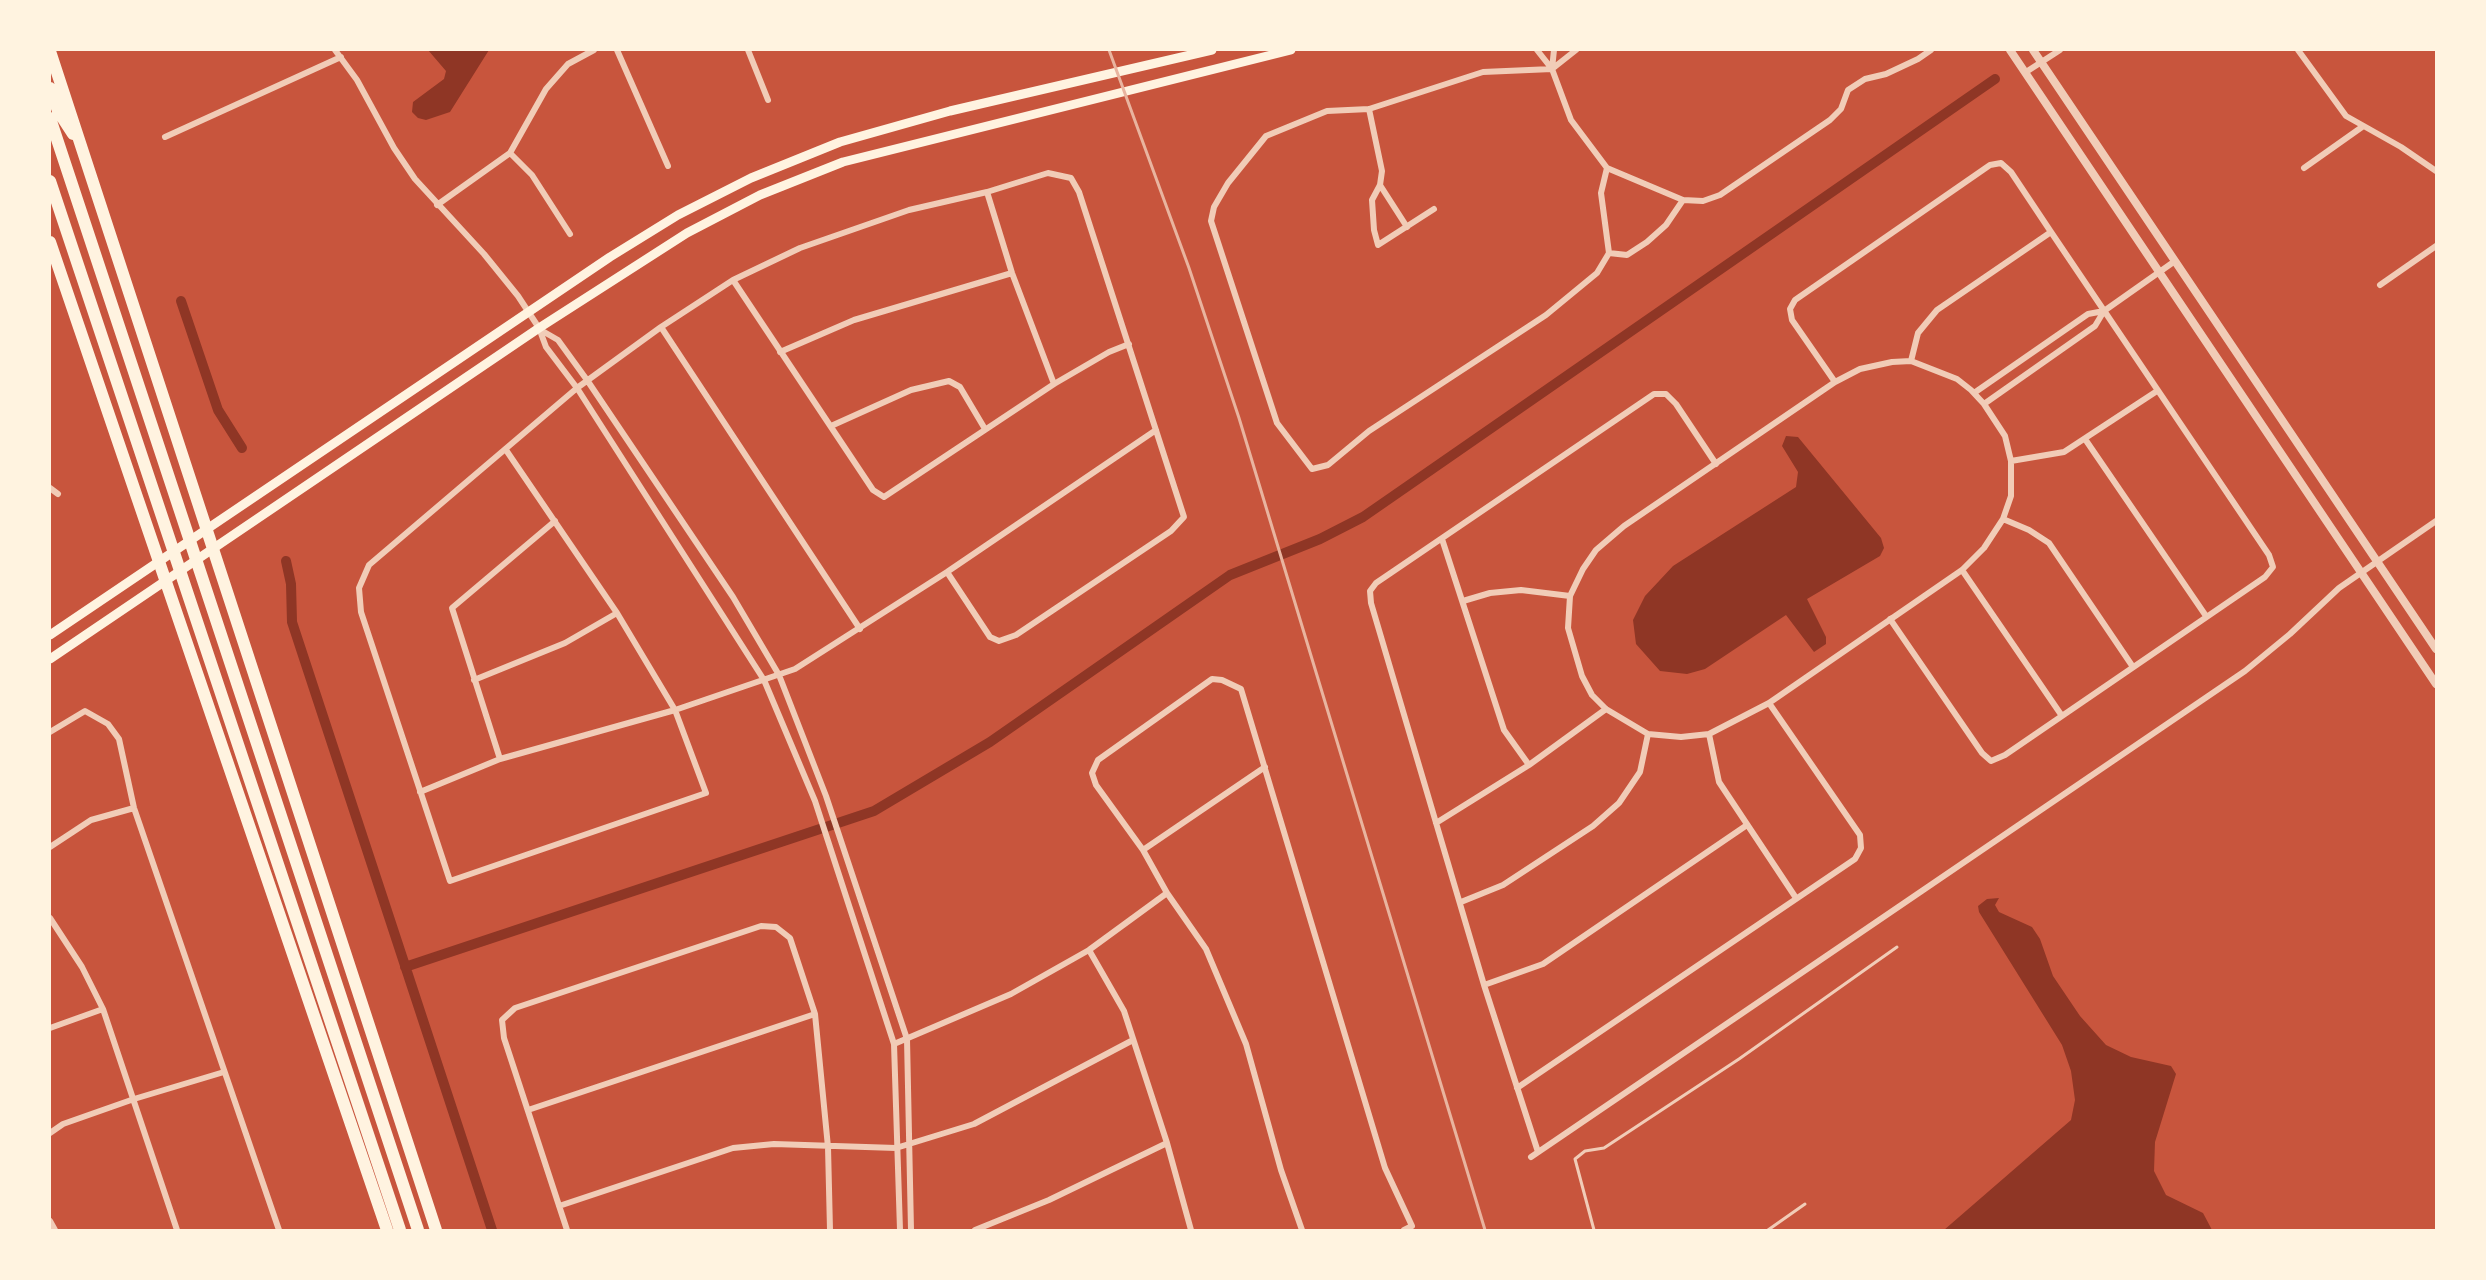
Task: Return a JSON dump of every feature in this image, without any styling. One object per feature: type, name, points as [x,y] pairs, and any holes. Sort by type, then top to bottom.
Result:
[{"type":"highway","points":[[50,51],[436,1230]]},
{"type":"highway","points":[[50,88],[58,111],[83,150]]},
{"type":"highway","points":[[50,118],[418,1230]]},
{"type":"highway","points":[[50,181],[400,1230]]},
{"type":"highway","points":[[50,242],[387,1230]]},
{"type":"main road","points":[[50,634],[528,312],[678,215],[751,178],[840,142],[950,111],[1212,50]]},
{"type":"main road","points":[[50,659],[539,328],[687,233],[760,195],[843,162],[1291,50]]},
{"type":"street","points":[[335,50],[357,80],[394,148],[437,205],[484,254],[539,328],[546,347],[577,388],[764,680],[817,809],[894,1044],[900,1230]]},
{"type":"street","points":[[437,205],[510,153],[546,89],[568,64],[594,50]]},
{"type":"street","points":[[617,50],[668,166]]},
{"type":"street","points":[[748,50],[768,100]]},
{"type":"street","points":[[1537,50],[1552,69],[1571,120],[1607,168],[1683,200],[1703,201],[1720,195],[1830,120],[1841,109],[1848,90],[1865,80],[1886,74],[1918,59],[1931,50]]},
{"type":"street","points":[[1552,69],[1554,50]]},
{"type":"street","points":[[1576,50],[1552,69],[1484,72],[1369,109],[1327,111],[1266,135],[1228,183],[1214,207],[1211,220],[1277,423],[1312,469],[1328,465],[1369,431],[1546,315],[1597,273],[1609,253],[1601,193],[1607,168]]},
{"type":"street","points":[[2010,50],[2436,684]]},
{"type":"street","points":[[2033,50],[2436,649]]},
{"type":"street","points":[[2026,72],[2060,50]]},
{"type":"street","points":[[2298,50],[2346,116],[2401,147],[2436,171]]},
{"type":"street","points":[[165,137],[341,57]]},
{"type":"street","points":[[1369,109],[1382,171],[1380,185],[1372,200],[1374,230],[1378,245],[1434,209]]},
{"type":"street","points":[[2304,168],[2362,126]]},
{"type":"street","points":[[510,153],[532,175],[570,234]]},
{"type":"street","points":[[1835,382],[1792,320],[1790,309],[1795,300],[1989,165],[2001,163],[2011,172],[2269,555],[2273,567],[2265,577],[2005,755],[1991,761],[1982,753],[1890,619]]},
{"type":"street","points":[[507,450],[617,613],[675,710],[706,793],[450,881],[361,612],[359,588],[369,565],[587,380],[661,327],[733,280],[800,248],[898,213],[987,192],[1048,173],[1071,178],[1079,192],[1184,517],[1162,538],[1016,635],[999,642],[990,637],[947,572]]},
{"type":"street","points":[[1380,185],[1407,227]]},
{"type":"street","points":[[987,192],[1012,273],[1054,384]]},
{"type":"street","points":[[1609,253],[1627,255],[1647,242],[1666,225],[1683,200]]},
{"type":"street","points":[[1911,362],[1918,333],[1937,310],[2051,232]]},
{"type":"street","points":[[2380,285],[2436,246]]},
{"type":"street","points":[[1984,404],[2095,326],[2104,311],[2175,261]]},
{"type":"street","points":[[780,352],[854,320],[1012,273]]},
{"type":"street","points":[[733,280],[873,490],[884,497],[1054,384],[1109,352],[1129,344]]},
{"type":"street","points":[[1974,393],[2088,314],[2104,311]]},
{"type":"street","points":[[661,327],[860,629]]},
{"type":"street","points":[[539,328],[558,340],[587,380],[733,597],[778,675],[843,844],[907,1038],[911,1143],[911,1230]]},
{"type":"street","points":[[1892,362],[1911,362],[1957,379],[1984,404],[2005,436],[2012,461],[2011,496],[2003,519],[1984,548],[1962,570],[1769,703],[1709,734],[1681,737],[1648,734],[1606,709],[1592,695],[1582,676],[1568,628],[1570,596],[1583,569],[1596,550],[1624,526],[1835,382],[1860,369],[1892,362]]},
{"type":"street","points":[[831,426],[911,390],[949,381],[960,387],[986,429]]},
{"type":"street","points":[[2012,461],[2064,452],[2157,391]]},
{"type":"street","points":[[1538,1152],[1484,985],[1371,603],[1370,591],[1376,583],[1654,394],[1666,394],[1676,404],[1716,464]]},
{"type":"street","points":[[420,792],[500,759],[675,710],[795,669],[947,572],[1156,430]]},
{"type":"street","points":[[2085,439],[2206,616]]},
{"type":"street","points":[[50,488],[58,494]]},
{"type":"street","points":[[2003,519],[2029,530],[2049,543],[2133,667]]},
{"type":"street","points":[[500,759],[452,608],[555,521]]},
{"type":"street","points":[[1531,1157],[2245,670],[2290,634],[2339,588],[2436,521]]},
{"type":"street","points":[[1442,539],[1490,694],[1504,730],[1529,765]]},
{"type":"street","points":[[1962,570],[2062,716]]},
{"type":"street","points":[[1463,601],[1490,593],[1521,590],[1570,596]]},
{"type":"street","points":[[474,680],[565,643],[617,613]]},
{"type":"street","points":[[1302,1230],[1281,1170],[1246,1044],[1206,949],[1167,893],[1143,850],[1096,785],[1092,773],[1098,760],[1212,679],[1222,680],[1241,689],[1385,1168],[1412,1226],[1404,1230]]},
{"type":"street","points":[[1517,1088],[1855,859],[1861,848],[1860,835],[1769,703]]},
{"type":"street","points":[[1436,823],[1529,765],[1606,709]]},
{"type":"street","points":[[50,732],[85,711],[108,724],[119,739],[134,808],[279,1230]]},
{"type":"street","points":[[1461,902],[1503,885],[1602,818],[1619,803],[1640,772],[1648,734]]},
{"type":"street","points":[[1709,734],[1719,782],[1796,898]]},
{"type":"street","points":[[1143,850],[1265,767]]},
{"type":"street","points":[[50,847],[91,820],[134,808]]},
{"type":"street","points":[[1484,985],[1543,964],[1747,825]]},
{"type":"street","points":[[894,1044],[1011,994],[1089,950],[1167,893]]},
{"type":"street","points":[[50,918],[82,967],[103,1009],[177,1230]]},
{"type":"street","points":[[567,1230],[504,1038],[502,1020],[515,1008],[761,926],[776,927],[790,938],[815,1014],[828,1147],[830,1230]]},
{"type":"street","points":[[1089,950],[1124,1011],[1167,1143],[1191,1230]]},
{"type":"street","points":[[50,1028],[103,1009]]},
{"type":"street","points":[[528,1110],[815,1014]]},
{"type":"street","points":[[559,1206],[733,1148],[774,1144],[896,1148],[974,1124],[1133,1040]]},
{"type":"street","points":[[50,1132],[63,1124],[134,1099],[224,1072]]},
{"type":"street","points":[[975,1230],[1049,1200],[1167,1143]]},
{"type":"street","points":[[50,1221],[55,1230]]},
{"type":"lane","points":[[1594,1230],[1575,1159],[1585,1151],[1604,1148],[1739,1059],[1897,947]]},
{"type":"lane","points":[[1768,1230],[1804,1204]]},
{"type":"shaded area","points":[[428,50],[489,50],[450,112],[426,120],[418,118],[412,112],[413,102],[444,79],[446,71]]},
{"type":"shaded area","points":[[1786,436],[1798,437],[1881,538],[1884,548],[1880,556],[1807,599],[1826,637],[1826,644],[1814,652],[1786,615],[1705,669],[1687,674],[1660,671],[1636,644],[1633,620],[1645,596],[1673,566],[1796,487],[1798,472],[1782,446]]},
{"type":"shaded area","points":[[1999,898],[1995,905],[1999,912],[2032,927],[2040,939],[2053,976],[2080,1016],[2106,1045],[2131,1057],[2171,1066],[2176,1074],[2155,1142],[2154,1171],[2166,1195],[2203,1213],[2212,1230],[1944,1230],[2071,1120],[2075,1100],[2071,1071],[2062,1045],[1979,912],[1978,906],[1987,899]]},
{"type":"waterway","points":[[405,967],[874,811],[990,742],[1230,575],[1320,539],[1363,517],[1995,79]]},
{"type":"waterway","points":[[181,301],[218,410],[242,448]]},
{"type":"waterway","points":[[286,561],[291,584],[292,622],[492,1230]]},
{"type":"railway","points":[[1109,50],[1189,268],[1239,418],[1485,1230]]}]
